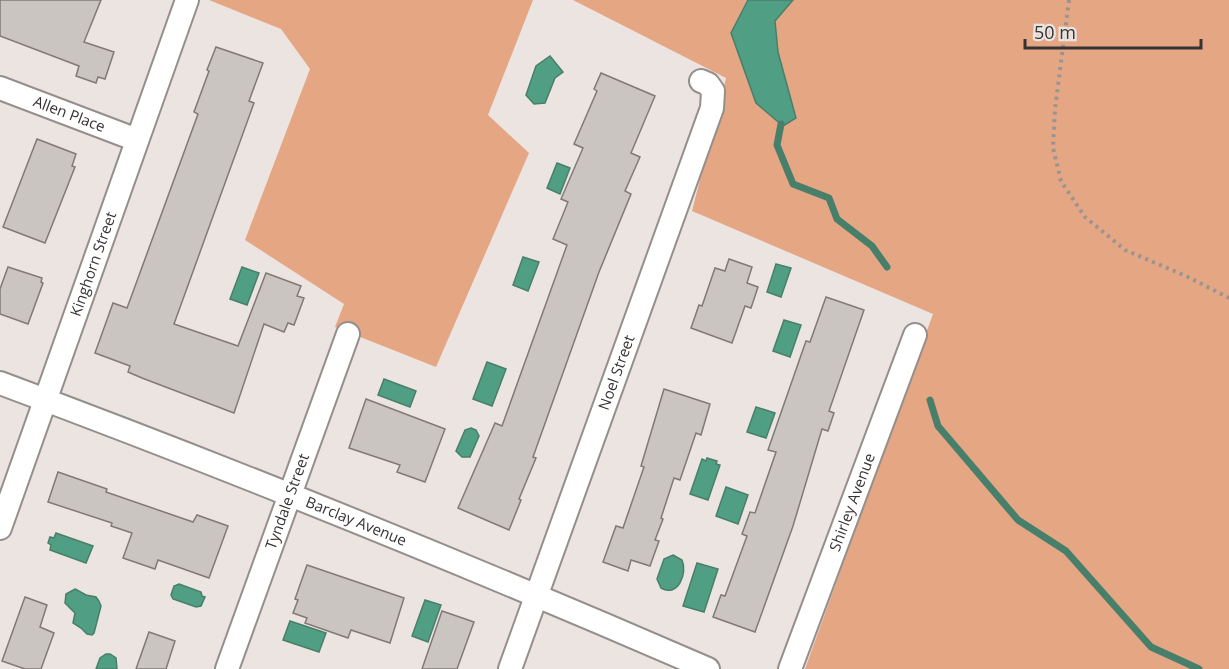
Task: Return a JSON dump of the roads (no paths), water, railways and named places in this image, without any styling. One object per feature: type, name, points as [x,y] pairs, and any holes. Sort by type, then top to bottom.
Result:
[{"type":"street","name":"Kinghorn Street","points":[[0,528],[187,0]]},
{"type":"street","name":"Noel Street","points":[[510,669],[712,108],[713,91],[708,84],[701,81]]},
{"type":"street","name":"Allen Place","points":[[0,88],[137,140]]},
{"type":"street","name":"Tyndale Street","points":[[227,669],[348,334]]},
{"type":"street","name":"Shirley Avenue","points":[[790,669],[915,335]]},
{"type":"street","name":"Barclay Avenue","points":[[0,383],[289,494],[536,594],[708,669]]},
{"type":"waterway","points":[[781,124],[777,145],[793,184],[829,198],[837,219],[872,246],[887,267]]},
{"type":"waterway","points":[[930,400],[938,426],[1018,520],[1066,551],[1151,647],[1199,669]]}]
